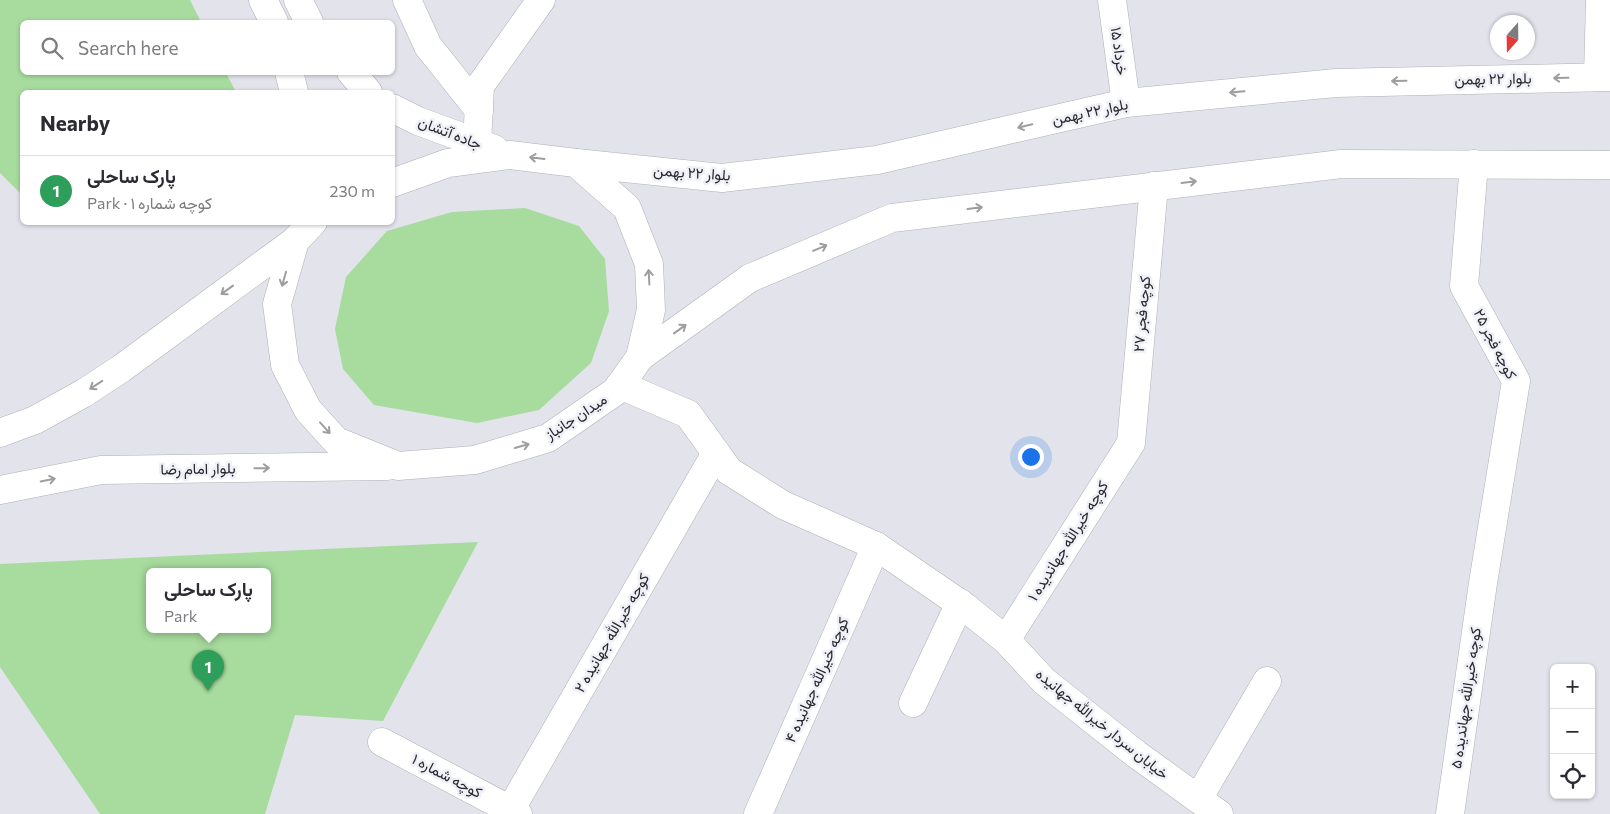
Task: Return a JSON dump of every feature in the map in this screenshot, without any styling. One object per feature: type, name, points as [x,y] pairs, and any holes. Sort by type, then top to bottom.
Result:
[{"type":"main road","points":[[263,0],[273,20]]},
{"type":"main road","points":[[298,0],[308,20]]},
{"type":"main road","points":[[407,0],[428,46],[479,110]]},
{"type":"main road","points":[[477,143],[480,86],[541,0]]},
{"type":"main road","name":"۱۵ خرداد","points":[[1112,0],[1126,103]]},
{"type":"main road","points":[[1600,0],[1604,77]]},
{"type":"main road","points":[[291,75],[294,90]]},
{"type":"main road","points":[[354,75],[366,90]]},
{"type":"main road","name":"بلوار ۲۲ بهمن","points":[[576,163],[722,178],[877,160],[1126,103],[1336,83],[1604,77]]},
{"type":"main road","name":"جاده آتشان","points":[[395,110],[418,121],[510,155]]},
{"type":"main road","points":[[395,181],[448,163],[510,155],[576,163]]},
{"type":"main road","name":"میدان جانباز","points":[[304,232],[277,304],[285,365],[308,410],[336,441],[398,466],[475,460],[548,438],[616,391],[640,357],[651,310],[649,264],[627,208],[576,163]]},
{"type":"main road","points":[[640,357],[750,278],[892,218],[1341,164],[1610,165]]},
{"type":"main road","name":"کوچه فجر ۲۵","points":[[1474,164],[1464,286],[1516,381],[1483,583]]},
{"type":"main road","name":"کوچه فجر ۲۷","points":[[1130,443],[1154,186]]},
{"type":"main road","points":[[0,433],[35,420],[92,388],[122,368],[304,232]]},
{"type":"main road","name":"خیابان سردار خیرالله جهانیده","points":[[620,385],[688,414],[730,471],[782,505],[876,546],[960,603],[1006,640],[1044,681],[1136,754],[1209,806]]},
{"type":"main road","name":"کوچه خیرالله جهاندیده ۱","points":[[1006,640],[1130,443]]},
{"type":"main road","name":"کوچه خیرالله جهانیده ۲","points":[[512,813],[716,452]]},
{"type":"main road","name":"بلوار امام رضا","points":[[0,490],[101,470],[398,466]]},
{"type":"main road","name":"کوچه خیرالله جهانیده ۴","points":[[758,814],[876,546]]},
{"type":"main road","name":"کوچه خیرالله جهاندیده ۵","points":[[1450,814],[1483,583]]},
{"type":"main road","points":[[913,703],[960,603]]},
{"type":"main road","points":[[1209,806],[1267,681]]},
{"type":"main road","name":"کوچه شماره ۱","points":[[382,742],[512,813]]},
{"type":"green space","points":[[0,0],[190,0],[200,20],[20,20],[20,75],[227,75],[235,90],[20,90],[20,193],[0,173]]},
{"type":"green space","points":[[525,208],[579,226],[605,259],[609,311],[591,363],[539,410],[477,423],[374,405],[343,369],[335,329],[346,277],[387,231],[452,212]]},
{"type":"green space","points":[[478,542],[383,721],[295,715],[265,814],[100,814],[0,667],[0,564]]},
{"type":"place","name":"پارک ساحلی","points":[[208,691]]}]
